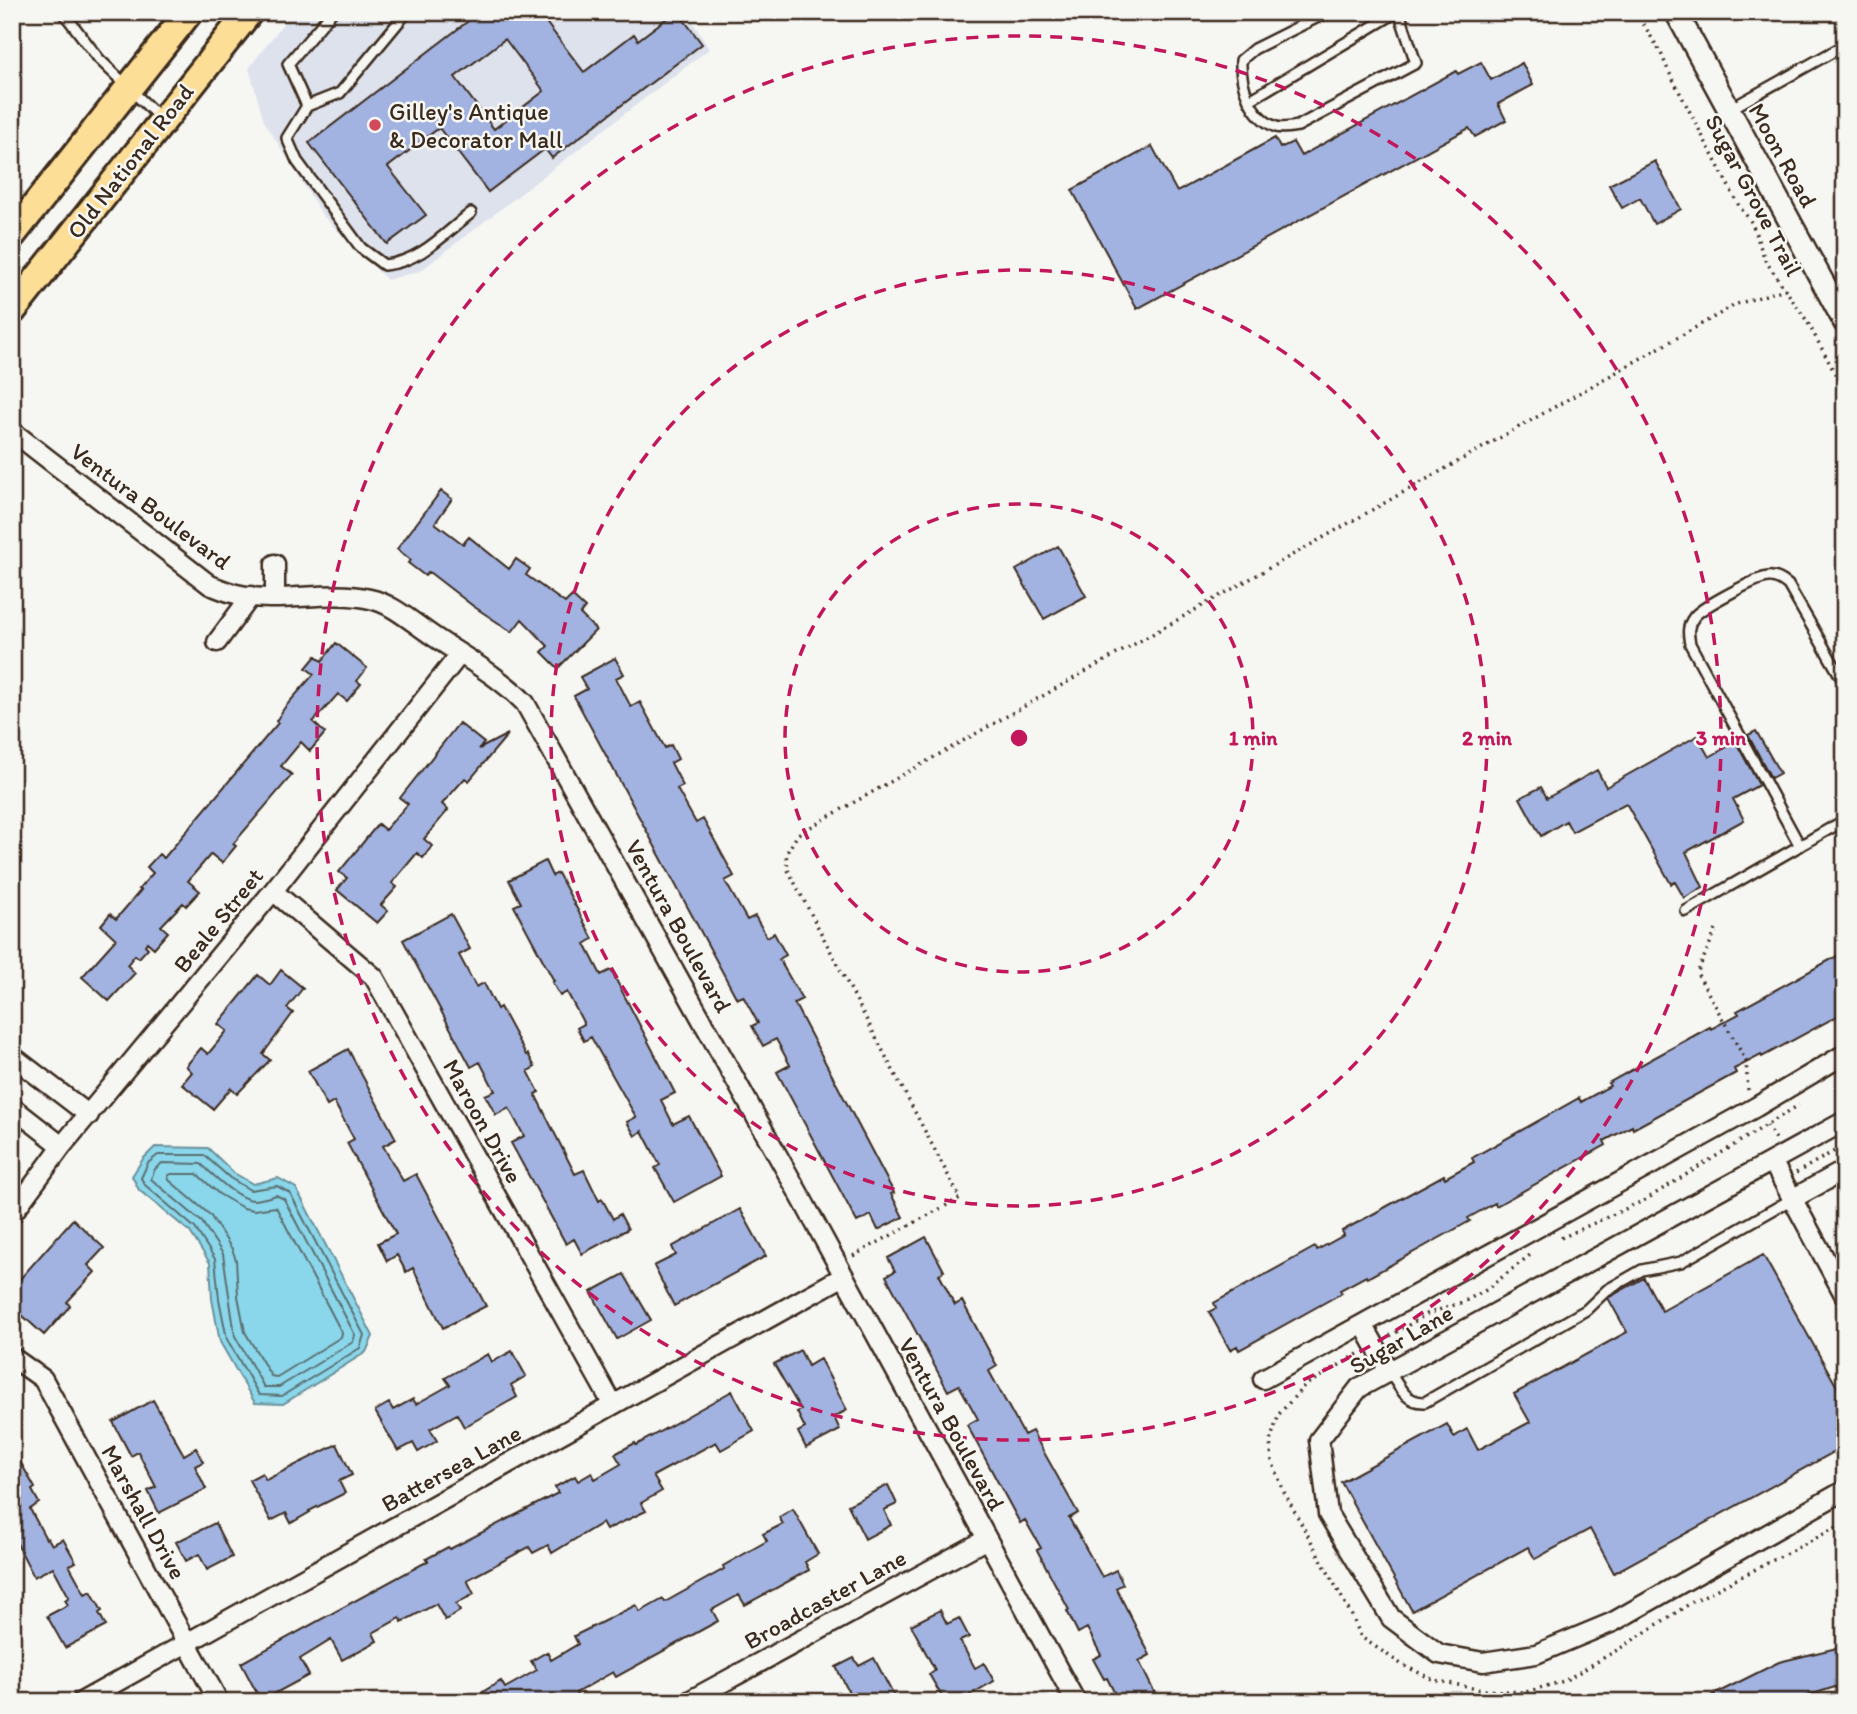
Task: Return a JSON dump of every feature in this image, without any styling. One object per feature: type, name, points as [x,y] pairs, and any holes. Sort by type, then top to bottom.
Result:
[{"type":"main road","name":"Old National Road","points":[[12,235],[189,12]]},
{"type":"main road","name":"Old National Road","points":[[12,311],[249,12]]},
{"type":"street","name":"Moon Road","points":[[1676,12],[1845,323]]},
{"type":"street","name":"Ventura Boulevard","points":[[12,431],[210,585],[235,594],[251,596],[347,596],[372,599],[460,654],[511,689],[525,703],[841,1270],[1076,1702]]},
{"type":"street","points":[[275,564],[275,597]]},
{"type":"street","points":[[217,642],[251,596]]},
{"type":"street","name":"Beale Street","points":[[12,1214],[62,1146],[273,891],[460,654]]},
{"type":"street","name":"Maroon Drive","points":[[273,891],[374,977],[614,1405]]},
{"type":"street","points":[[1264,1379],[1756,1107],[1845,1054]]},
{"type":"street","points":[[12,1056],[89,1115]]},
{"type":"street","points":[[12,1107],[62,1146]]},
{"type":"street","name":"Sugar Lane","points":[[1845,1121],[1359,1388],[1319,1440],[1328,1514],[1391,1618],[1439,1654],[1483,1662],[1536,1654],[1613,1622],[1845,1490]]},
{"type":"street","points":[[1772,1161],[1845,1296]]},
{"type":"street","points":[[1792,1199],[1845,1170]]},
{"type":"street","name":"Battersea Lane","points":[[81,1702],[614,1405],[841,1270]]},
{"type":"street","points":[[1363,1324],[1389,1371]]},
{"type":"street","name":"Marshall Drive","points":[[12,1357],[43,1379],[219,1702]]},
{"type":"street","name":"Broadcaster Lane","points":[[687,1702],[987,1539]]},
{"type":"lane","points":[[64,12],[99,59],[163,121]]},
{"type":"lane","points":[[307,106],[288,64],[332,12]]},
{"type":"lane","points":[[407,12],[340,93],[307,106],[287,138],[297,162],[361,248],[384,265],[398,264],[418,256],[471,213]]},
{"type":"lane","points":[[1250,100],[1398,12],[1416,62],[1298,126],[1277,127],[1257,114],[1250,100],[1241,76],[1241,60],[1254,49],[1328,12]]},
{"type":"lane","points":[[1729,110],[1845,45]]},
{"type":"lane","points":[[1800,846],[1690,644],[1688,628],[1695,615],[1751,583],[1768,577],[1782,579],[1845,684]]},
{"type":"lane","points":[[1686,911],[1845,820]]},
{"type":"lane","points":[[1389,1371],[1406,1397],[1415,1403],[1425,1402],[1586,1310],[1607,1290],[1642,1270],[1681,1262],[1792,1199]]},
{"type":"path","name":"Sugar Grove Trail","points":[[1636,12],[1661,53],[1739,205],[1752,223],[1765,260],[1807,321],[1845,392]]},
{"type":"path","points":[[841,1270],[960,1198],[788,870],[786,854],[798,834],[1737,304],[1785,289]]},
{"type":"path","points":[[1558,1239],[1645,1200],[1768,1125],[1748,1093],[1746,1061],[1697,973],[1716,930]]},
{"type":"path","points":[[1794,1174],[1845,1145]]},
{"type":"path","points":[[1533,1252],[1486,1290],[1463,1302],[1427,1314],[1334,1367],[1304,1387],[1279,1414],[1270,1441],[1272,1461],[1284,1492],[1361,1637],[1401,1664],[1434,1680],[1482,1690],[1526,1692],[1564,1681],[1694,1601],[1845,1523]]},
{"type":"shaded area","points":[[292,12],[687,12],[709,49],[420,271],[387,280],[323,216],[264,121],[249,68]]},
{"type":"water","points":[[155,1147],[208,1148],[234,1173],[253,1184],[278,1178],[296,1188],[373,1336],[366,1352],[283,1404],[255,1403],[220,1342],[212,1299],[210,1263],[190,1232],[139,1190],[132,1176]]},
{"type":"building","name":"Gilley's Antique & Decorator Mall","points":[[480,12],[538,12],[584,72],[634,34],[638,40],[675,12],[678,12],[702,44],[552,158],[545,149],[488,192],[439,128],[388,167],[426,215],[387,244],[309,143]],"holes":[[[505,39],[544,91],[494,129],[455,77]]]},
{"type":"building","points":[[1481,62],[1491,80],[1522,63],[1533,85],[1498,104],[1506,120],[1475,137],[1469,128],[1137,309],[1072,190],[1152,146],[1177,192],[1275,138],[1280,148],[1293,142],[1301,156],[1456,71],[1458,74]]},
{"type":"building","points":[[1655,161],[1681,209],[1654,224],[1640,198],[1622,208],[1609,185]]},
{"type":"building","points":[[441,491],[452,499],[435,523],[463,544],[469,537],[509,569],[516,559],[530,569],[526,575],[565,603],[572,596],[585,608],[580,614],[596,630],[558,668],[542,652],[548,646],[522,619],[512,632],[429,572],[425,576],[408,563],[411,560],[397,549]]},
{"type":"building","points":[[1058,546],[1086,596],[1044,619],[1016,570]]},
{"type":"building","points":[[336,643],[367,668],[357,681],[361,684],[347,701],[338,694],[313,722],[325,733],[310,751],[301,742],[281,766],[292,775],[233,844],[236,846],[222,863],[211,854],[188,881],[200,891],[186,906],[183,903],[161,926],[168,932],[154,948],[147,942],[145,945],[148,948],[139,958],[135,955],[127,965],[135,973],[109,1001],[82,977],[116,939],[101,925],[110,914],[116,919],[141,890],[139,889],[153,873],[147,867],[159,854],[164,858],[278,723],[276,721],[285,707],[314,674],[306,668],[316,656],[322,661]]},
{"type":"building","points":[[615,658],[624,674],[616,678],[631,707],[640,702],[665,748],[671,745],[678,759],[671,763],[683,786],[677,789],[696,823],[703,819],[734,876],[725,881],[747,920],[755,916],[767,937],[774,933],[786,955],[779,959],[802,999],[794,1003],[894,1193],[891,1194],[903,1217],[878,1230],[871,1215],[857,1222],[777,1072],[790,1065],[776,1039],[763,1046],[752,1026],[758,1023],[743,996],[737,999],[574,696],[587,689],[580,677]]},
{"type":"building","points":[[459,723],[484,743],[479,749],[508,734],[469,781],[465,778],[442,804],[448,810],[424,839],[432,846],[423,858],[417,853],[392,883],[397,887],[381,905],[388,911],[377,923],[337,890],[347,878],[339,872],[378,824],[385,830],[408,804],[400,798]]},
{"type":"building","points":[[1756,731],[1780,773],[1771,778],[1748,735]]},
{"type":"building","points":[[1697,736],[1709,757],[1736,742],[1759,785],[1733,799],[1744,820],[1686,852],[1703,887],[1684,898],[1675,882],[1671,884],[1626,803],[1572,832],[1566,821],[1541,836],[1520,798],[1541,787],[1547,798],[1597,770],[1606,787]]},
{"type":"building","points":[[545,861],[552,876],[558,873],[593,939],[585,944],[601,975],[611,970],[675,1093],[661,1100],[673,1124],[689,1116],[721,1176],[674,1202],[655,1168],[660,1165],[642,1131],[635,1136],[627,1122],[636,1117],[591,1037],[584,1041],[577,1028],[584,1024],[567,992],[560,996],[514,906],[521,903],[509,880]]},
{"type":"building","points":[[451,914],[470,949],[459,955],[476,987],[484,983],[497,1009],[500,1007],[535,1067],[528,1071],[539,1092],[535,1094],[575,1174],[584,1170],[599,1201],[602,1199],[613,1219],[620,1214],[628,1229],[582,1254],[574,1239],[566,1244],[511,1143],[524,1136],[509,1108],[496,1115],[485,1095],[495,1091],[480,1062],[471,1067],[403,940]]},
{"type":"building","points":[[1839,955],[1845,955],[1845,1012],[1762,1057],[1761,1055],[1734,1069],[1736,1073],[1633,1129],[1632,1126],[1604,1141],[1606,1145],[1496,1206],[1495,1203],[1468,1218],[1470,1221],[1340,1290],[1342,1293],[1239,1350],[1237,1346],[1230,1350],[1209,1312],[1216,1308],[1214,1303],[1315,1247],[1317,1250],[1344,1235],[1342,1231],[1444,1175],[1445,1178],[1474,1162],[1472,1158],[1579,1098],[1581,1102],[1610,1086],[1608,1083],[1739,1014],[1737,1011]]},
{"type":"building","points":[[281,970],[303,988],[287,1008],[293,1013],[263,1054],[270,1060],[237,1094],[231,1088],[213,1109],[182,1084],[192,1072],[186,1066],[201,1048],[208,1054],[227,1031],[218,1024],[258,975],[270,985]]},
{"type":"building","points":[[348,1049],[396,1139],[383,1146],[403,1181],[416,1174],[486,1306],[443,1328],[413,1268],[406,1272],[397,1255],[387,1261],[378,1243],[396,1234],[347,1143],[354,1139],[334,1102],[327,1106],[308,1071]]},
{"type":"building","points":[[740,1209],[766,1256],[674,1306],[654,1266],[676,1255],[672,1247]]},
{"type":"building","points":[[73,1219],[104,1248],[88,1265],[95,1272],[67,1302],[70,1306],[44,1335],[12,1306],[12,1288]]},
{"type":"building","points":[[926,1237],[944,1271],[939,1274],[955,1305],[962,1301],[997,1366],[989,1371],[1024,1435],[1032,1431],[1078,1513],[1069,1518],[1102,1577],[1116,1570],[1123,1584],[1116,1588],[1150,1655],[1139,1661],[1159,1702],[1119,1702],[1107,1678],[1104,1679],[1093,1659],[1101,1655],[1087,1628],[1078,1633],[1067,1611],[1069,1610],[1037,1550],[1041,1548],[1025,1520],[1020,1523],[967,1425],[978,1419],[959,1385],[948,1391],[886,1276],[895,1271],[888,1258]]},
{"type":"building","points":[[1763,1255],[1845,1401],[1845,1446],[1614,1573],[1590,1529],[1535,1559],[1528,1547],[1412,1611],[1341,1482],[1447,1424],[1454,1437],[1467,1429],[1478,1450],[1530,1422],[1514,1394],[1627,1332],[1608,1298],[1644,1278],[1662,1311]]},
{"type":"building","points":[[624,1274],[651,1320],[617,1339],[591,1292]]},
{"type":"building","points":[[800,1350],[808,1366],[820,1359],[847,1410],[834,1417],[840,1430],[806,1448],[798,1432],[805,1428],[797,1412],[801,1410],[774,1364]]},
{"type":"building","points":[[512,1351],[526,1376],[511,1385],[517,1397],[464,1427],[457,1414],[430,1429],[437,1441],[418,1452],[413,1443],[398,1451],[375,1411],[389,1403],[393,1410],[413,1399],[416,1404],[450,1385],[445,1378],[488,1354],[492,1362]]},
{"type":"building","points":[[732,1391],[754,1431],[721,1450],[716,1442],[653,1476],[662,1491],[641,1503],[646,1511],[606,1530],[602,1523],[552,1553],[548,1545],[533,1553],[529,1547],[467,1580],[474,1594],[456,1604],[460,1611],[445,1620],[436,1604],[402,1622],[400,1618],[373,1633],[377,1641],[342,1660],[331,1640],[300,1659],[309,1675],[261,1701],[241,1663],[428,1561],[426,1559],[448,1547],[450,1549],[558,1493],[555,1487],[575,1476],[578,1481],[592,1473],[595,1479],[621,1464],[615,1454]]},
{"type":"building","points":[[153,1400],[184,1455],[196,1448],[203,1462],[195,1466],[206,1489],[159,1513],[148,1491],[156,1487],[138,1452],[131,1456],[113,1422]]},
{"type":"building","points":[[337,1444],[352,1475],[339,1481],[345,1493],[291,1523],[286,1513],[271,1521],[249,1480],[262,1473],[266,1480]]},
{"type":"building","points":[[12,1447],[35,1488],[32,1490],[39,1503],[30,1509],[52,1545],[63,1539],[76,1562],[69,1565],[85,1594],[91,1591],[102,1611],[99,1613],[106,1626],[65,1648],[47,1616],[68,1605],[65,1600],[69,1597],[53,1567],[34,1577],[12,1534]]},
{"type":"building","points":[[888,1485],[897,1504],[884,1510],[891,1525],[865,1539],[848,1505]]},
{"type":"building","points":[[793,1509],[818,1554],[805,1562],[809,1570],[745,1605],[739,1595],[712,1610],[718,1621],[616,1677],[613,1672],[576,1693],[581,1702],[466,1702],[501,1681],[505,1688],[537,1670],[531,1661],[547,1652],[551,1660],[578,1644],[574,1636],[636,1605],[640,1612],[663,1599],[665,1602],[724,1569],[723,1566],[767,1541],[763,1534],[783,1524],[779,1517]]},
{"type":"building","points":[[215,1523],[232,1557],[207,1570],[199,1554],[186,1561],[176,1542]]},
{"type":"building","points":[[940,1610],[947,1624],[959,1618],[969,1637],[960,1641],[975,1668],[984,1663],[994,1681],[957,1702],[945,1702],[929,1674],[935,1670],[911,1625]]},
{"type":"building","points":[[1845,1646],[1845,1684],[1787,1702],[1699,1702],[1779,1662]]},
{"type":"building","points":[[854,1658],[859,1666],[874,1658],[897,1702],[854,1702],[836,1667]]},
{"type":"place","name":"Gilley's Antique & Decorator Mall","points":[[375,125]]}]
